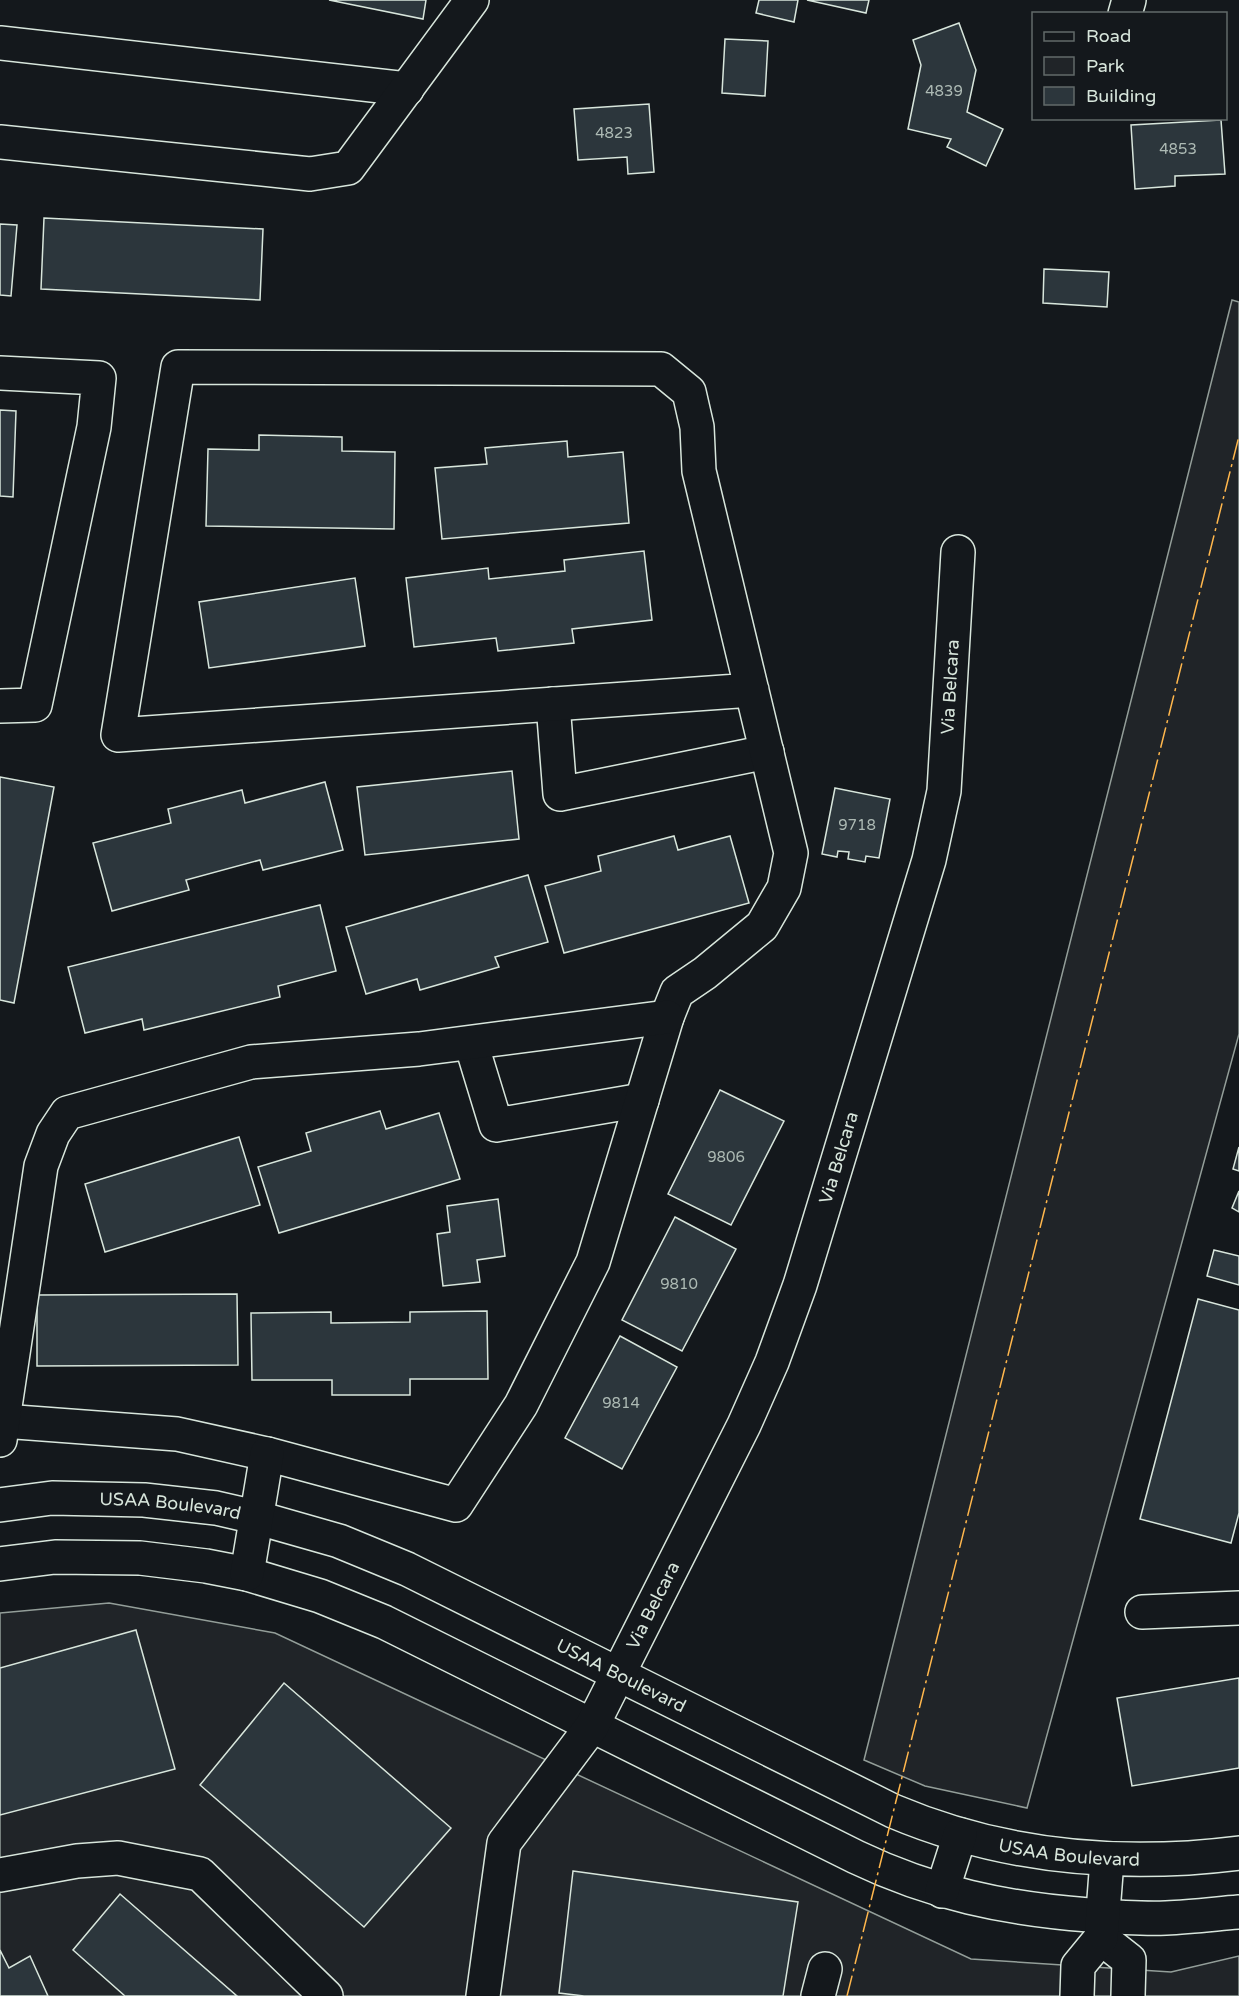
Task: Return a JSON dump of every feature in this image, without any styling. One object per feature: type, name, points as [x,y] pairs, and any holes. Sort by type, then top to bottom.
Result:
[{"type":"street","points":[[0,142],[310,174],[348,168],[472,0]]},
{"type":"street","points":[[0,43],[407,89]]},
{"type":"street","points":[[667,1017],[419,1049],[251,1062],[67,1113],[53,1134],[41,1166],[1,1431],[177,1434],[267,1454],[456,1505],[521,1405],[593,1262],[667,1017],[677,992],[705,973],[762,926],[784,888],[791,853],[766,752],[752,690],[699,471],[697,427],[689,392],[661,369],[178,367],[118,735],[752,690]]},
{"type":"street","points":[[0,374],[99,378],[94,428],[35,705],[0,706]]},
{"type":"street","name":"Via Belcara","points":[[483,1996],[504,1843],[592,1726],[744,1425],[772,1362],[804,1273],[928,860],[944,791],[958,552]]},
{"type":"street","points":[[553,704],[560,794],[766,752]]},
{"type":"street","points":[[471,1043],[496,1125],[642,1100]]},
{"type":"street","points":[[246,1574],[267,1454]]},
{"type":"street","name":"USAA Boulevard","points":[[0,1505],[52,1498],[144,1500],[216,1508],[339,1541],[407,1569],[893,1811],[929,1826],[960,1835],[1045,1854],[1107,1860],[1163,1860],[1239,1853]]},
{"type":"street","points":[[0,1564],[55,1557],[140,1558],[206,1566],[246,1574],[320,1596],[384,1622],[862,1860],[910,1881],[942,1891],[1102,1927],[1165,1918],[1239,1912]]},
{"type":"street","points":[[1142,1612],[1239,1608]]},
{"type":"street","points":[[942,1891],[960,1835]]},
{"type":"street","points":[[0,1875],[77,1861],[118,1858],[200,1874],[326,1996]]},
{"type":"street","points":[[1077,1996],[1078,1966],[1102,1927],[1107,1860]]},
{"type":"street","points":[[1102,1927],[1129,1960],[1128,1996]]},
{"type":"green space","points":[[1232,300],[1239,302],[1239,1034],[1027,1808],[925,1786],[864,1760]]},
{"type":"green space","points":[[109,1603],[275,1633],[971,1959],[1171,1972],[1239,1956],[1239,1996],[0,1996],[0,1613]]},
{"type":"building","points":[[329,0],[426,0],[423,19]]},
{"type":"building","points":[[759,0],[798,0],[794,22],[756,13]]},
{"type":"building","points":[[807,0],[869,0],[866,13]]},
{"type":"building","points":[[959,23],[976,70],[967,112],[1003,129],[986,166],[947,147],[951,139],[908,129],[921,65],[913,40]]},
{"type":"building","points":[[725,39],[768,41],[765,96],[722,93]]},
{"type":"building","points":[[649,104],[654,172],[628,174],[627,157],[578,160],[574,109]]},
{"type":"building","points":[[1221,120],[1225,174],[1175,176],[1175,186],[1135,189],[1131,125]]},
{"type":"building","points":[[44,218],[263,229],[260,300],[41,289]]},
{"type":"building","points":[[0,224],[17,225],[11,296],[0,295]]},
{"type":"building","points":[[1044,269],[1109,272],[1107,307],[1043,303]]},
{"type":"building","points":[[0,410],[16,411],[13,497],[0,496]]},
{"type":"building","points":[[259,435],[342,437],[342,451],[395,452],[394,529],[206,526],[208,449],[259,450]]},
{"type":"building","points":[[567,441],[568,457],[623,452],[629,523],[442,539],[435,468],[487,464],[485,448]]},
{"type":"building","points":[[644,551],[652,620],[572,629],[574,643],[498,651],[496,638],[414,647],[406,578],[488,568],[489,579],[565,571],[564,560]]},
{"type":"building","points":[[355,578],[365,646],[209,668],[199,602]]},
{"type":"building","points":[[512,771],[519,839],[365,855],[357,787]]},
{"type":"building","points":[[0,777],[54,787],[14,1003],[0,1000]]},
{"type":"building","points":[[325,782],[343,850],[263,870],[260,860],[186,880],[189,890],[112,911],[93,843],[171,823],[168,809],[242,790],[245,803]]},
{"type":"building","points":[[835,788],[890,799],[879,858],[866,856],[865,862],[848,859],[849,852],[838,851],[837,857],[822,854]]},
{"type":"building","points":[[674,836],[678,850],[730,836],[749,903],[564,953],[545,886],[601,871],[598,856]]},
{"type":"building","points":[[528,875],[548,942],[495,957],[499,967],[420,990],[417,979],[366,994],[346,927]]},
{"type":"building","points":[[320,905],[336,971],[278,986],[280,997],[144,1030],[142,1019],[85,1033],[68,967]]},
{"type":"building","points":[[720,1090],[784,1121],[731,1225],[668,1194]]},
{"type":"building","points":[[380,1111],[386,1129],[439,1113],[460,1179],[279,1233],[258,1167],[311,1151],[306,1133]]},
{"type":"building","points":[[239,1137],[260,1205],[105,1252],[85,1184]]},
{"type":"building","points":[[1239,1147],[1239,1171],[1233,1169]]},
{"type":"building","points":[[1239,1191],[1239,1212],[1232,1208]]},
{"type":"building","points":[[498,1199],[505,1256],[477,1260],[480,1282],[443,1286],[437,1234],[450,1232],[447,1206]]},
{"type":"building","points":[[675,1217],[736,1249],[682,1351],[622,1320]]},
{"type":"building","points":[[1214,1250],[1239,1256],[1239,1285],[1207,1276]]},
{"type":"building","points":[[237,1294],[238,1365],[37,1366],[37,1295]]},
{"type":"building","points":[[1198,1299],[1239,1310],[1239,1513],[1231,1543],[1140,1519]]},
{"type":"building","points":[[487,1311],[488,1379],[410,1379],[410,1395],[332,1395],[332,1380],[252,1380],[251,1313],[331,1312],[331,1323],[410,1322],[410,1312]]},
{"type":"building","points":[[620,1336],[677,1367],[622,1469],[565,1438]]},
{"type":"building","points":[[136,1630],[175,1769],[0,1815],[0,1668]]},
{"type":"building","points":[[1239,1678],[1239,1768],[1132,1786],[1117,1698]]},
{"type":"building","points":[[284,1683],[451,1828],[364,1927],[200,1785]]},
{"type":"building","points":[[573,1871],[798,1902],[783,1996],[584,1996],[559,1993]]},
{"type":"building","points":[[120,1894],[237,1996],[125,1996],[73,1950]]},
{"type":"building","points":[[0,1950],[9,1968],[30,1956],[48,1996],[0,1996]]},
{"type":"power","points":[[847,1996],[1239,436]]}]
